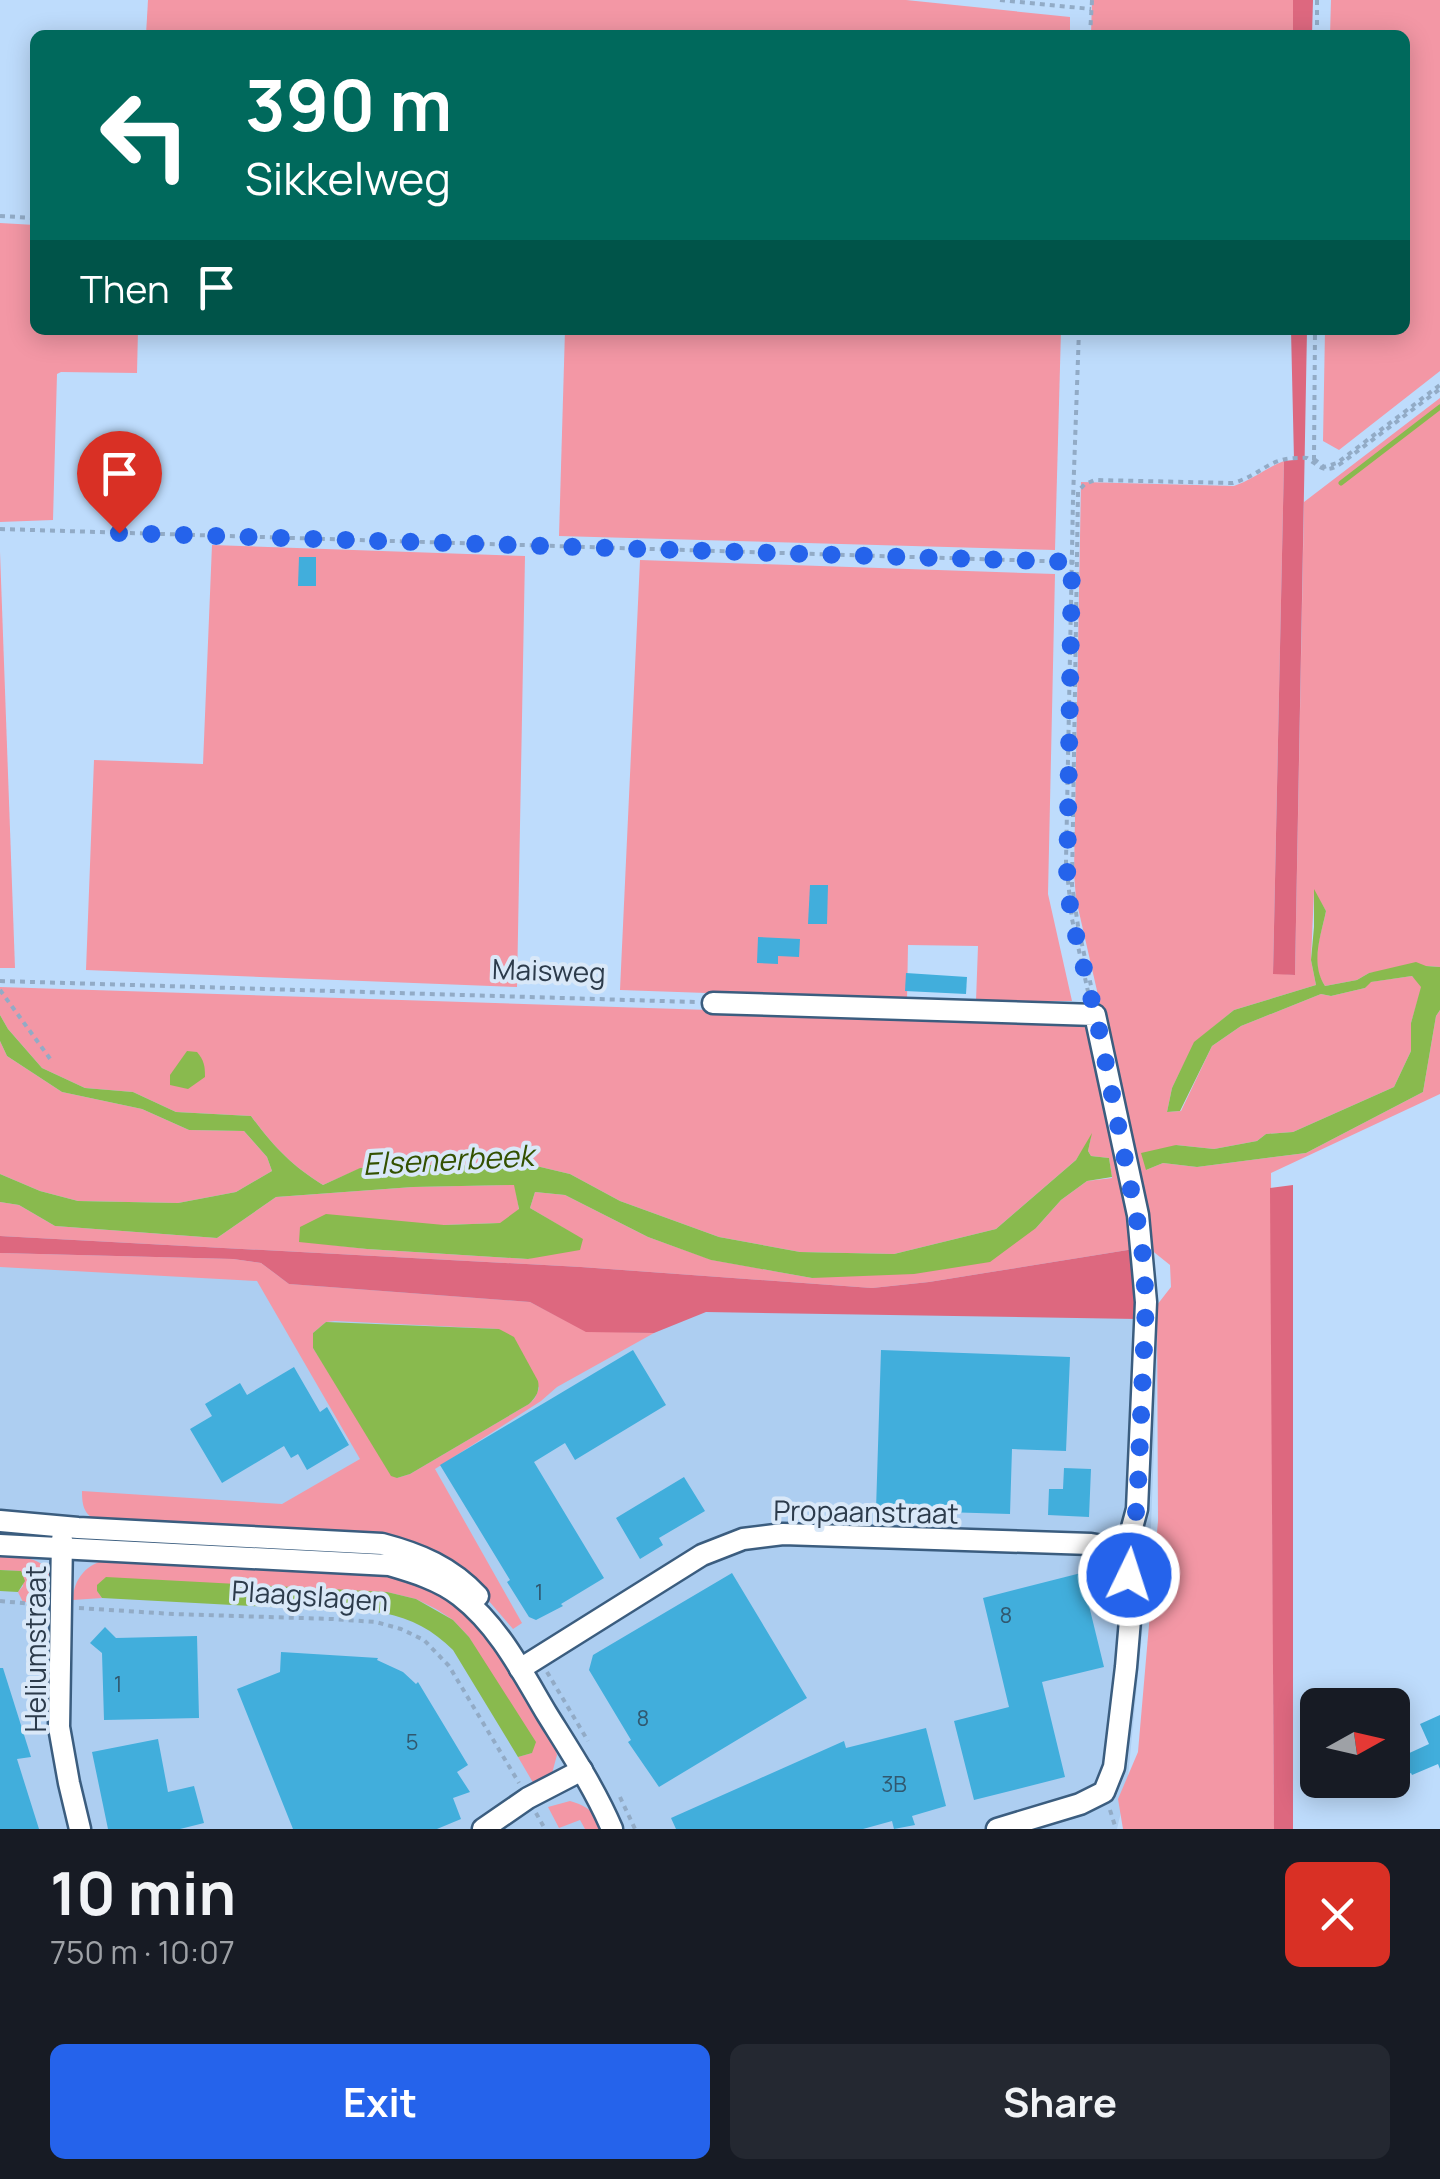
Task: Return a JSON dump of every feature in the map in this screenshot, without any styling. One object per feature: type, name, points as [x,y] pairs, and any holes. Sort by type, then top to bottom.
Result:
[{"type":"street","points":[[713,1003],[1096,1014],[1138,1215],[1146,1302],[1137,1508],[1126,1550],[1130,1608],[1114,1767],[1104,1792],[1080,1804],[997,1829]]},
{"type":"street","name":"Plaagslagen","points":[[0,1521],[382,1544],[449,1570],[491,1614],[612,1829]]},
{"type":"street","name":"Heliumstraat","points":[[63,1526],[60,1727],[80,1829]]},
{"type":"street","name":"Propaanstraat","points":[[520,1669],[702,1555],[743,1539],[783,1534],[1091,1544],[1126,1550]]},
{"type":"street","name":"Plaagslagen","points":[[0,1545],[389,1565],[457,1593],[481,1614],[506,1646]]},
{"type":"street","points":[[483,1829],[528,1798],[582,1770]]},
{"type":"path","points":[[1000,0],[1092,9]]},
{"type":"path","points":[[1090,30],[1092,0]]},
{"type":"path","points":[[1317,30],[1318,0]]},
{"type":"path","points":[[0,216],[30,218]]},
{"type":"path","points":[[1079,335],[1072,885],[1096,1014]]},
{"type":"path","points":[[1314,462],[1315,335]]},
{"type":"path","points":[[1080,488],[1095,480],[1233,483],[1286,458],[1307,458],[1326,470],[1339,466],[1440,387]]},
{"type":"path","points":[[1074,562],[1080,488],[1075,478]]},
{"type":"path","points":[[0,529],[1074,562]]},
{"type":"path","name":"Maisweg","points":[[0,981],[713,1003]]},
{"type":"path","points":[[0,990],[51,1060]]},
{"type":"path","name":"Plaagslagen","points":[[0,1601],[173,1614],[376,1622],[401,1629],[424,1640],[450,1666],[546,1829]]},
{"type":"shaded area","points":[[148,0],[906,0],[1070,17],[1070,30],[146,30]]},
{"type":"shaded area","points":[[1092,0],[1293,0],[1293,30],[1091,30]]},
{"type":"shaded area","points":[[1293,0],[1313,0],[1312,30],[1293,30]]},
{"type":"shaded area","points":[[1331,0],[1440,0],[1440,371],[1339,450],[1323,441],[1325,335],[1410,335],[1410,30],[1330,30]]},
{"type":"shaded area","points":[[0,223],[30,225],[30,335],[138,335],[137,373],[57,374],[53,520],[0,522]]},
{"type":"shaded area","points":[[565,335],[1061,335],[1055,550],[559,536]]},
{"type":"shaded area","points":[[1291,335],[1307,335],[1295,975],[1273,974],[1284,461],[1294,460]]},
{"type":"shaded area","points":[[1440,398],[1440,967],[1369,973],[1357,980],[1325,986],[1317,959],[1326,911],[1314,891],[1311,960],[1316,985],[1234,1010],[1195,1042],[1172,1088],[1167,1112],[1181,1111],[1212,1046],[1241,1026],[1321,994],[1331,996],[1365,988],[1370,982],[1412,976],[1422,986],[1411,1023],[1411,1051],[1394,1087],[1293,1132],[1266,1134],[1257,1141],[1214,1149],[1176,1145],[1146,1170],[1163,1163],[1197,1167],[1306,1153],[1423,1092],[1440,1010],[1440,1094],[1271,1173],[1274,1829],[1123,1829],[1118,1799],[1138,1752],[1158,1521],[1157,1305],[1171,1287],[1170,1265],[1150,1249],[1147,1209],[1076,899],[1081,482],[1234,486],[1284,461],[1273,973],[1295,975],[1304,502]]},
{"type":"shaded area","points":[[212,545],[525,556],[517,987],[86,970],[94,760],[203,764]]},
{"type":"shaded area","points":[[0,552],[15,968],[0,968]]},
{"type":"shaded area","points":[[640,560],[1055,574],[1048,894],[1072,1001],[976,1001],[978,946],[908,945],[907,1000],[620,990]]},
{"type":"shaded area","points":[[1314,889],[1326,911],[1317,959],[1325,986],[1416,962],[1440,967],[1440,1010],[1423,1092],[1306,1153],[1197,1167],[1163,1163],[1146,1170],[1141,1153],[1176,1145],[1214,1149],[1257,1141],[1266,1134],[1293,1132],[1394,1087],[1411,1051],[1411,1023],[1421,987],[1412,976],[1371,982],[1365,988],[1331,996],[1321,994],[1241,1026],[1212,1046],[1180,1111],[1167,1112],[1172,1088],[1194,1042],[1234,1010],[1316,985],[1311,960]]},
{"type":"shaded area","points":[[0,987],[1075,1022],[1092,1032],[1134,1249],[872,1288],[581,1267],[0,1236],[0,1202],[19,1205],[55,1226],[217,1238],[276,1197],[413,1187],[515,1185],[519,1210],[501,1223],[444,1225],[299,1241],[528,1259],[582,1239],[530,1208],[535,1192],[565,1195],[648,1237],[712,1260],[812,1278],[1036,1228],[1061,1200],[1087,1181],[1112,1178],[1109,1158],[1091,1156],[1088,1151],[1091,1137],[1076,1160],[996,1229],[894,1254],[800,1252],[719,1237],[620,1201],[570,1174],[532,1165],[361,1168],[323,1185],[284,1155],[251,1116],[176,1112],[133,1092],[85,1088],[42,1068],[0,1015]]},
{"type":"shaded area","points":[[0,1015],[42,1068],[85,1088],[133,1092],[176,1112],[251,1116],[284,1155],[323,1185],[360,1168],[532,1165],[570,1174],[620,1201],[719,1237],[800,1252],[894,1254],[996,1229],[1076,1160],[1092,1133],[1088,1151],[1091,1156],[1109,1158],[1112,1177],[1087,1181],[1061,1200],[1036,1228],[990,1262],[914,1274],[812,1278],[711,1260],[648,1237],[565,1195],[535,1192],[530,1208],[583,1239],[580,1250],[528,1259],[299,1242],[300,1227],[326,1214],[444,1225],[500,1223],[519,1209],[514,1185],[413,1187],[276,1197],[217,1238],[55,1226],[19,1205],[0,1202],[0,1174],[78,1201],[178,1203],[236,1192],[272,1171],[267,1157],[244,1131],[189,1130],[142,1109],[62,1092],[7,1056],[0,1041]]},
{"type":"shaded area","points":[[0,1041],[7,1056],[62,1092],[142,1109],[189,1130],[244,1131],[267,1157],[272,1171],[236,1192],[178,1203],[78,1201],[0,1174]]},
{"type":"shaded area","points":[[187,1051],[197,1052],[205,1077],[188,1089],[170,1085],[170,1075]]},
{"type":"shaded area","points":[[1293,1185],[1293,1829],[1274,1829],[1270,1188]]},
{"type":"shaded area","points":[[0,1236],[581,1267],[872,1288],[1134,1249],[1137,1319],[706,1312],[654,1333],[586,1332],[530,1302],[289,1284],[261,1263],[233,1259],[0,1253]]},
{"type":"shaded area","points":[[0,1253],[233,1259],[261,1263],[289,1284],[530,1302],[586,1331],[654,1333],[557,1387],[435,1469],[522,1623],[513,1629],[469,1578],[447,1561],[97,1521],[85,1509],[82,1491],[282,1504],[360,1459],[257,1281],[0,1267]],"holes":[[[335,1321],[499,1329],[539,1388],[535,1398],[410,1474],[397,1478],[313,1348],[313,1333],[326,1322]]]},
{"type":"shaded area","points":[[0,1262],[995,1315],[1159,1318],[1150,1553],[1127,1787],[1117,1829],[0,1829]]},
{"type":"shaded area","points":[[326,1322],[499,1329],[514,1337],[538,1381],[538,1391],[529,1404],[397,1478],[391,1476],[313,1348],[313,1333]]},
{"type":"shaded area","points":[[0,1555],[43,1565],[52,1577],[54,1603],[23,1602],[18,1592],[23,1586],[21,1571],[0,1570]]},
{"type":"shaded area","points":[[108,1560],[351,1573],[402,1578],[423,1585],[443,1595],[483,1629],[518,1680],[554,1746],[557,1755],[551,1777],[535,1786],[518,1757],[532,1753],[469,1637],[453,1620],[416,1599],[387,1592],[97,1591],[102,1598],[73,1600],[83,1573]]},
{"type":"shaded area","points":[[0,1570],[21,1571],[25,1581],[18,1592],[0,1591]]},
{"type":"shaded area","points":[[106,1577],[387,1592],[416,1599],[453,1620],[469,1637],[536,1742],[532,1753],[518,1757],[453,1650],[413,1622],[384,1613],[102,1598],[97,1585]]},
{"type":"shaded area","points":[[570,1801],[590,1811],[604,1829],[585,1829],[580,1820],[559,1828],[548,1807]]},
{"type":"building","points":[[299,557],[316,557],[316,586],[298,586]]},
{"type":"building","points":[[810,885],[828,885],[827,924],[808,924]]},
{"type":"building","points":[[758,937],[800,939],[799,957],[778,956],[778,964],[757,963]]},
{"type":"building","points":[[906,973],[967,977],[966,994],[905,991]]},
{"type":"building","points":[[633,1350],[666,1405],[575,1460],[565,1443],[534,1462],[604,1578],[536,1620],[529,1617],[507,1582],[510,1580],[440,1465]]},
{"type":"building","points":[[881,1350],[1070,1357],[1066,1451],[1012,1449],[1010,1514],[876,1510]]},
{"type":"building","points":[[294,1367],[320,1412],[327,1407],[349,1445],[307,1470],[298,1454],[291,1458],[284,1446],[222,1483],[190,1429],[212,1416],[205,1404],[240,1383],[247,1395]]},
{"type":"building","points":[[1064,1468],[1091,1469],[1089,1517],[1048,1515],[1049,1489],[1063,1489]]},
{"type":"building","points":[[684,1477],[705,1511],[659,1538],[663,1545],[640,1559],[616,1518]]},
{"type":"building","points":[[732,1573],[807,1698],[659,1787],[628,1742],[631,1740],[589,1670],[593,1655]]},
{"type":"building","points":[[1081,1573],[1104,1667],[1042,1682],[1065,1777],[974,1800],[954,1721],[1009,1707],[983,1598]]},
{"type":"building","points":[[105,1627],[116,1638],[197,1636],[199,1718],[104,1720],[102,1653],[90,1643]]},
{"type":"building","points":[[281,1652],[378,1658],[418,1682],[468,1765],[457,1772],[470,1792],[453,1798],[461,1819],[437,1829],[293,1829],[237,1689],[280,1672]]},
{"type":"building","points":[[0,1668],[31,1757],[17,1759],[39,1829],[0,1829]]},
{"type":"building","points":[[1440,1715],[1440,1769],[1438,1764],[1412,1775],[1410,1753],[1429,1744],[1420,1724]]},
{"type":"building","points":[[926,1728],[946,1806],[912,1816],[915,1825],[894,1829],[892,1821],[863,1829],[676,1829],[671,1818],[844,1741],[846,1748]]},
{"type":"building","points":[[158,1739],[168,1792],[194,1786],[204,1823],[180,1829],[108,1829],[92,1752]]},
{"type":"waterway","points":[[1341,483],[1440,407]]},
{"type":"route","points":[[119,533],[1072,562],[1067,884],[1138,1215],[1146,1302],[1137,1508],[1126,1550],[1129,1575]]},
{"type":"water label","name":"Elsenerbeek","points":[[448,1159]]}]
